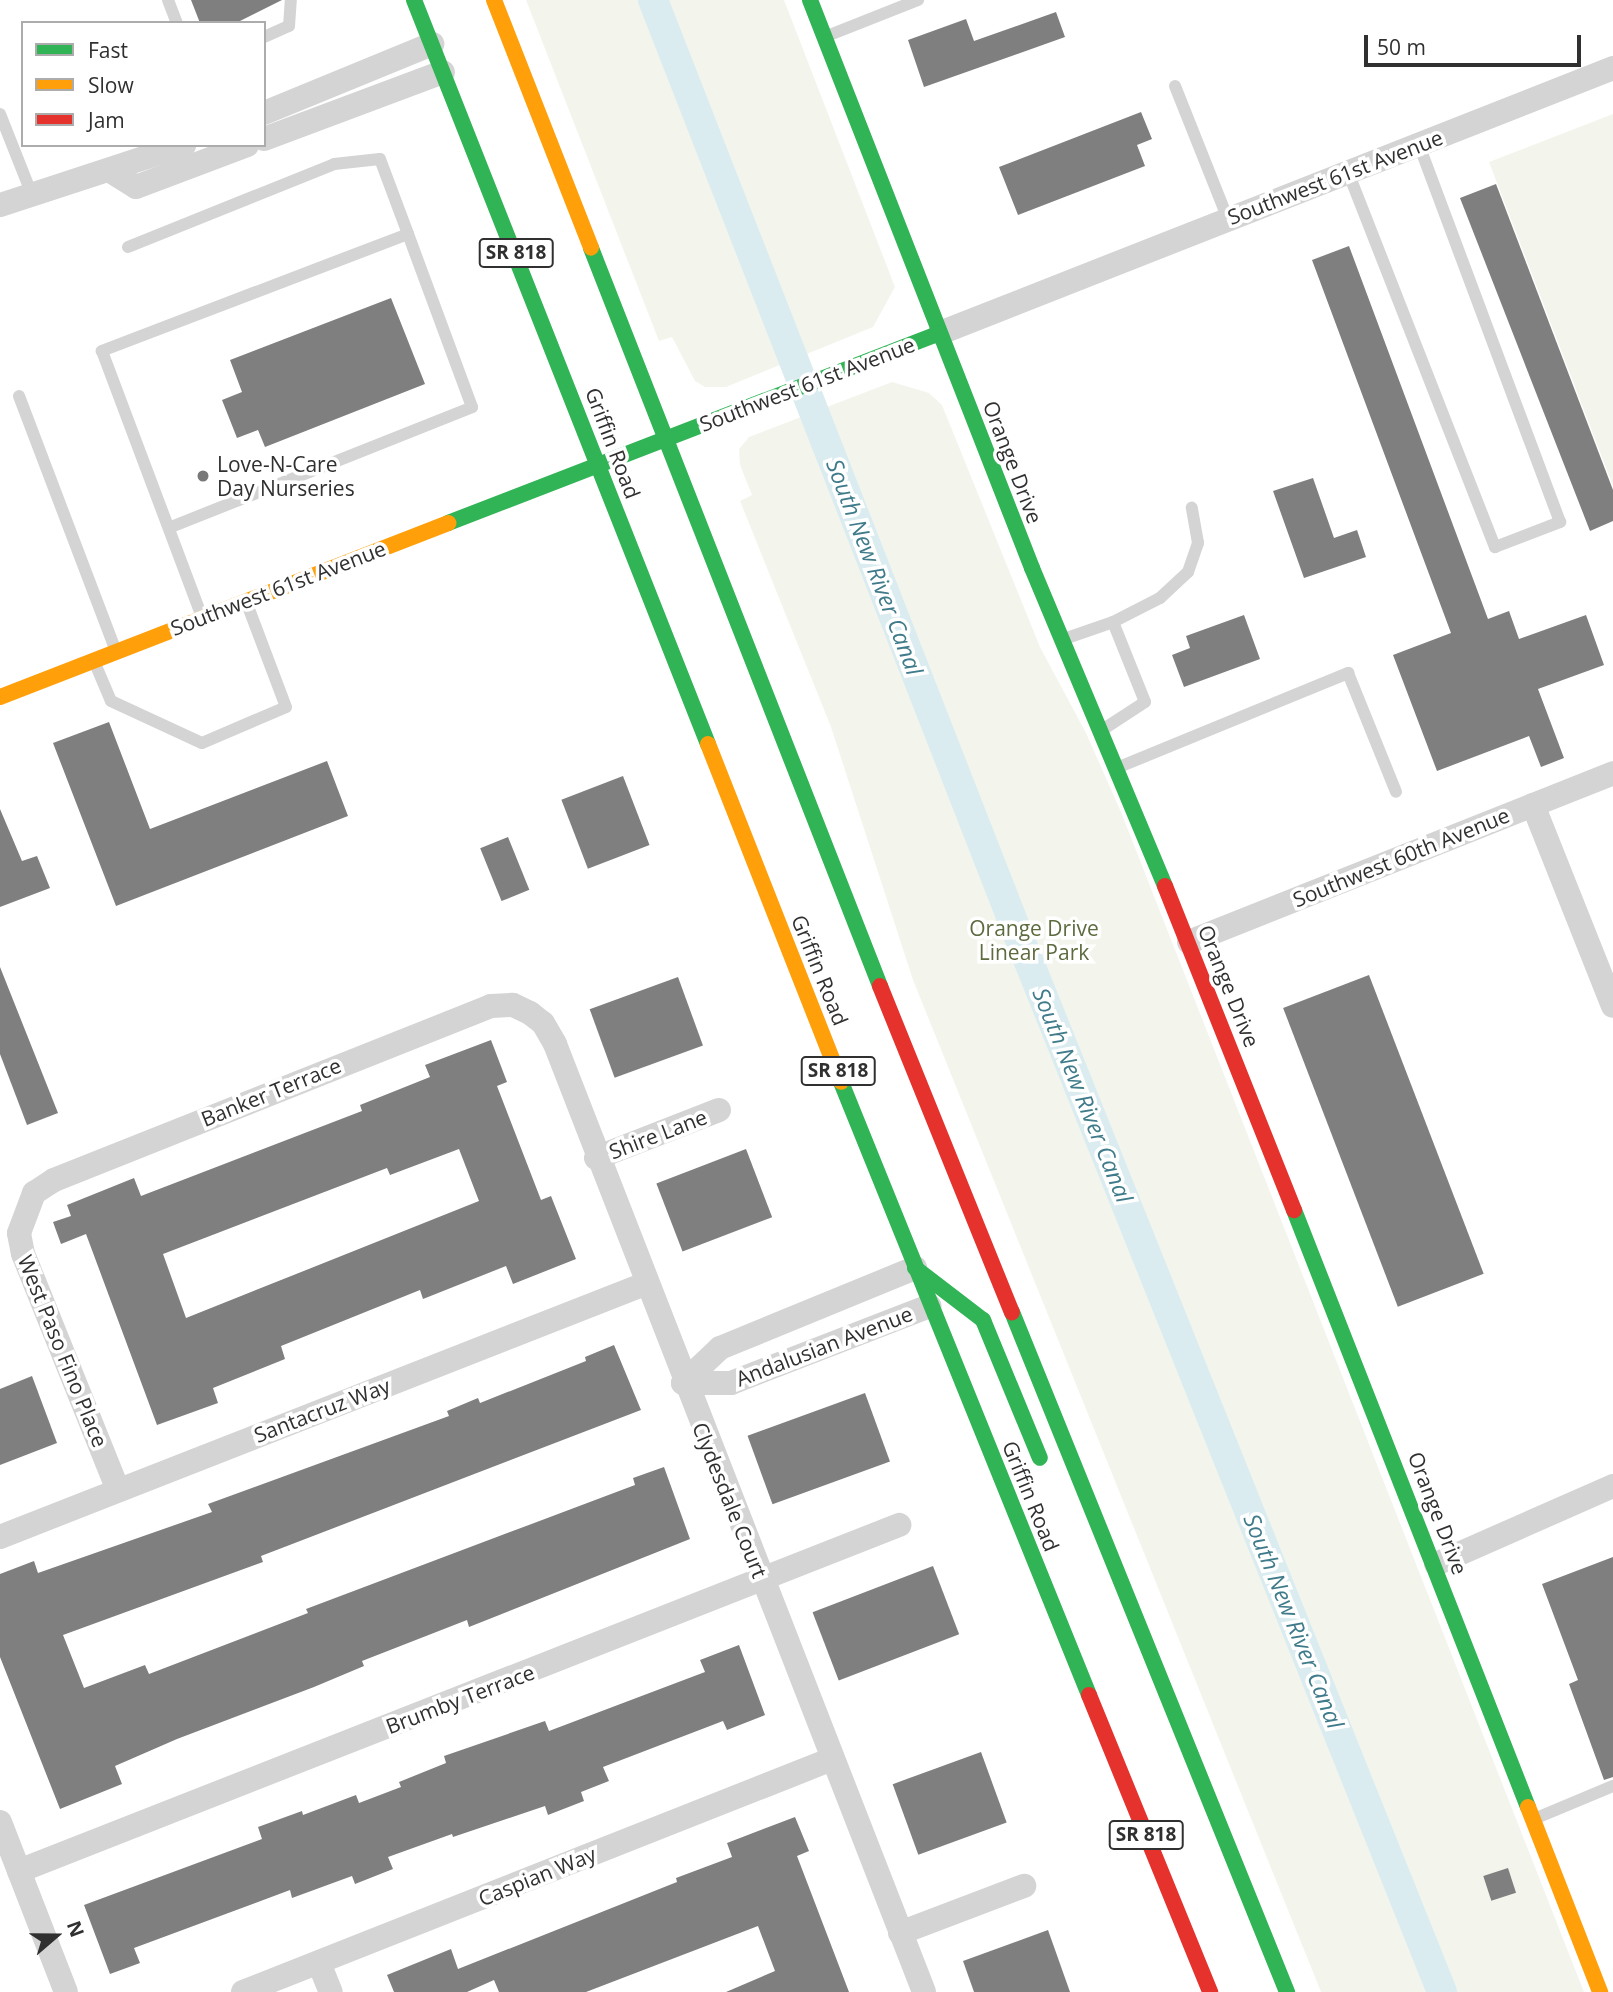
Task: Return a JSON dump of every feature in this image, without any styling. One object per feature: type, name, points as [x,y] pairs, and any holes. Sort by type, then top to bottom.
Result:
[{"type":"main road","name":"Griffin Road","points":[[414,0],[930,1306],[1210,1992]]},
{"type":"main road","name":"SR 818","points":[[494,0],[1127,1604],[1287,1992]]},
{"type":"main road","name":"Orange Drive","points":[[810,0],[1062,639],[1118,767],[1189,942],[1436,1564],[1600,1992]]},
{"type":"main road","name":"Southwest 61st Avenue","points":[[0,697],[598,463],[940,333]]},
{"type":"main road","points":[[915,1268],[983,1320],[1045,1469]]},
{"type":"main road","points":[[1108,1600],[1127,1604]]},
{"type":"street","points":[[266,112],[432,44]]},
{"type":"street","name":"Southwest 61st Avenue","points":[[940,333],[1613,68]]},
{"type":"street","points":[[266,138],[443,72]]},
{"type":"street","points":[[0,205],[112,172],[179,147]]},
{"type":"street","points":[[112,172],[136,187],[242,147]]},
{"type":"street","name":"Southwest 60th Avenue","points":[[1189,942],[1613,773]]},
{"type":"street","points":[[1533,805],[1613,1006]]},
{"type":"street","name":"Banker Terrace","points":[[25,1211],[33,1193],[54,1180],[448,1021],[491,1006],[513,1005],[530,1013]]},
{"type":"street","name":"Clydesdale Court","points":[[530,1013],[543,1023],[555,1044],[683,1383],[924,1992]]},
{"type":"street","name":"Shire Lane","points":[[596,1158],[719,1110]]},
{"type":"street","name":"West Paso Fino Place","points":[[25,1211],[19,1233],[23,1254],[118,1490]]},
{"type":"street","name":"Andalusian Avenue","points":[[683,1383],[720,1348],[915,1268]]},
{"type":"street","name":"Santacruz Way","points":[[0,1537],[645,1284]]},
{"type":"street","name":"Andalusian Avenue","points":[[683,1383],[731,1383],[930,1306]]},
{"type":"street","points":[[1436,1564],[1613,1486]]},
{"type":"street","name":"Brumby Terrace","points":[[19,1871],[900,1525]]},
{"type":"street","name":"Caspian Way","points":[[243,1992],[832,1759]]},
{"type":"street","points":[[0,1822],[66,1992]]},
{"type":"street","points":[[900,1933],[1024,1886]]},
{"type":"street","points":[[319,1963],[331,1992]]},
{"type":"lane","points":[[168,0],[176,21]]},
{"type":"lane","points":[[266,36],[289,26],[291,0]]},
{"type":"lane","points":[[823,37],[918,0]]},
{"type":"lane","points":[[1175,86],[1228,219]]},
{"type":"lane","points":[[0,114],[32,195]]},
{"type":"lane","points":[[1348,172],[1495,547],[1560,522],[1419,144]]},
{"type":"lane","points":[[128,247],[334,164],[380,159],[472,408],[170,527]]},
{"type":"lane","points":[[202,617],[102,351],[408,234]]},
{"type":"lane","points":[[19,396],[116,651]]},
{"type":"lane","points":[[1062,639],[1113,622],[1160,598],[1188,572],[1198,543],[1192,508]]},
{"type":"lane","points":[[93,660],[111,701],[202,743],[286,707],[245,600]]},
{"type":"lane","points":[[1102,730],[1145,702],[1113,622]]},
{"type":"lane","points":[[1118,767],[1348,673],[1396,792]]},
{"type":"lane","points":[[1534,1819],[1613,1786]]},
{"type":"green space","points":[[526,0],[784,0],[895,287],[873,327],[726,387],[705,387],[695,381],[672,337],[659,341]]},
{"type":"green space","points":[[1613,114],[1613,486],[1489,162]]},
{"type":"green space","name":"Orange Drive Linear Park","points":[[892,382],[929,393],[942,405],[1040,647],[1086,733],[1121,812],[1584,1992],[1321,1992],[913,980],[831,727],[740,501],[752,495],[740,465],[739,449],[749,437]]},
{"type":"building","points":[[191,0],[282,0],[240,21],[199,21]]},
{"type":"building","points":[[1056,12],[1065,37],[924,87],[908,40],[966,19],[974,41]]},
{"type":"building","points":[[1141,112],[1152,139],[1137,145],[1145,166],[1018,215],[999,167]]},
{"type":"building","points":[[1496,184],[1613,490],[1613,521],[1590,531],[1460,198]]},
{"type":"building","points":[[1349,246],[1488,619],[1509,611],[1519,639],[1586,615],[1604,665],[1538,689],[1564,758],[1541,767],[1529,736],[1437,771],[1393,655],[1451,633],[1312,260]]},
{"type":"building","points":[[391,298],[425,384],[265,447],[258,430],[237,438],[222,400],[242,392],[230,360]]},
{"type":"building","points":[[1313,478],[1334,538],[1357,530],[1366,557],[1304,578],[1273,491]]},
{"type":"building","points":[[1244,615],[1260,659],[1184,687],[1172,655],[1190,648],[1186,636]]},
{"type":"building","points":[[109,722],[150,829],[327,761],[348,816],[116,906],[53,743]]},
{"type":"building","points":[[623,776],[650,845],[588,869],[561,800]]},
{"type":"building","points":[[0,809],[22,861],[37,856],[50,888],[0,907]]},
{"type":"building","points":[[508,837],[529,890],[502,901],[480,848]]},
{"type":"building","points":[[0,967],[58,1113],[27,1125],[0,1054]]},
{"type":"building","points":[[1369,975],[1484,1274],[1398,1307],[1283,1008]]},
{"type":"building","points":[[678,977],[703,1046],[615,1078],[590,1009]]},
{"type":"building","points":[[491,1040],[507,1082],[497,1086],[541,1200],[551,1196],[576,1259],[513,1284],[506,1266],[423,1299],[420,1290],[281,1346],[285,1359],[213,1388],[218,1403],[157,1425],[86,1234],[61,1244],[53,1222],[71,1216],[67,1205],[134,1178],[141,1196],[362,1111],[360,1105],[430,1077],[425,1065]],"holes":[[[459,1149],[479,1201],[186,1318],[163,1254],[387,1168],[390,1175]]]},
{"type":"building","points":[[746,1149],[772,1217],[683,1252],[656,1183]]},
{"type":"building","points":[[614,1345],[641,1410],[261,1556],[263,1562],[63,1635],[84,1688],[145,1665],[149,1674],[308,1613],[306,1609],[635,1485],[633,1478],[664,1467],[690,1539],[469,1627],[467,1620],[362,1661],[364,1666],[314,1687],[177,1739],[115,1766],[122,1784],[60,1809],[0,1657],[0,1574],[34,1561],[38,1573],[212,1512],[208,1504],[449,1416],[447,1411],[478,1398],[480,1403],[586,1361],[585,1357]]},
{"type":"building","points":[[32,1376],[57,1443],[0,1465],[0,1389]]},
{"type":"building","points":[[865,1393],[890,1462],[773,1504],[748,1436]]},
{"type":"building","points":[[1613,1557],[1613,1777],[1604,1780],[1569,1684],[1578,1680],[1542,1584]]},
{"type":"building","points":[[933,1566],[959,1634],[839,1680],[813,1612]]},
{"type":"building","points":[[739,1645],[765,1715],[727,1730],[723,1721],[603,1767],[609,1781],[581,1792],[584,1801],[548,1815],[545,1806],[453,1837],[452,1834],[388,1857],[393,1869],[355,1884],[352,1876],[292,1898],[290,1890],[134,1948],[140,1963],[110,1974],[84,1905],[262,1839],[258,1827],[302,1811],[303,1815],[356,1795],[359,1803],[401,1787],[399,1782],[446,1763],[444,1756],[545,1721],[549,1731],[705,1672],[700,1660]]},
{"type":"building","points":[[981,1752],[1007,1822],[918,1855],[893,1784]]},
{"type":"building","points":[[795,1817],[809,1851],[797,1856],[849,1992],[726,1992],[775,1971],[758,1926],[586,1992],[499,1992],[494,1980],[467,1992],[394,1992],[387,1975],[451,1949],[458,1969],[677,1882],[676,1878],[732,1857],[727,1843]]},
{"type":"building","points":[[1508,1868],[1516,1893],[1491,1901],[1483,1876]]},
{"type":"building","points":[[1048,1930],[1070,1992],[974,1992],[963,1961]]},
{"type":"waterway","name":"South New River Canal","points":[[653,0],[1025,952],[1442,1992]]},
{"type":"traffic: fast","points":[[414,0],[708,744]]},
{"type":"traffic: fast","points":[[810,0],[1032,568],[1165,886]]},
{"type":"traffic: fast","points":[[591,248],[880,986]]},
{"type":"traffic: fast","points":[[448,523],[940,333]]},
{"type":"traffic: fast","points":[[841,1082],[1089,1695]]},
{"type":"traffic: fast","points":[[1294,1210],[1528,1807]]},
{"type":"traffic: fast","points":[[915,1268],[983,1320],[1040,1458]]},
{"type":"traffic: fast","points":[[1012,1312],[1287,1992]]},
{"type":"traffic: slow","points":[[494,0],[591,248]]},
{"type":"traffic: slow","points":[[0,697],[448,523]]},
{"type":"traffic: slow","points":[[708,744],[841,1082]]},
{"type":"traffic: slow","points":[[1528,1807],[1600,1992]]},
{"type":"traffic: jam","points":[[1165,886],[1294,1210]]},
{"type":"traffic: jam","points":[[880,986],[1012,1312]]},
{"type":"traffic: jam","points":[[1089,1695],[1210,1992]]},
{"type":"place","name":"Love-N-Care Day Nurseries","points":[[203,476]]}]
